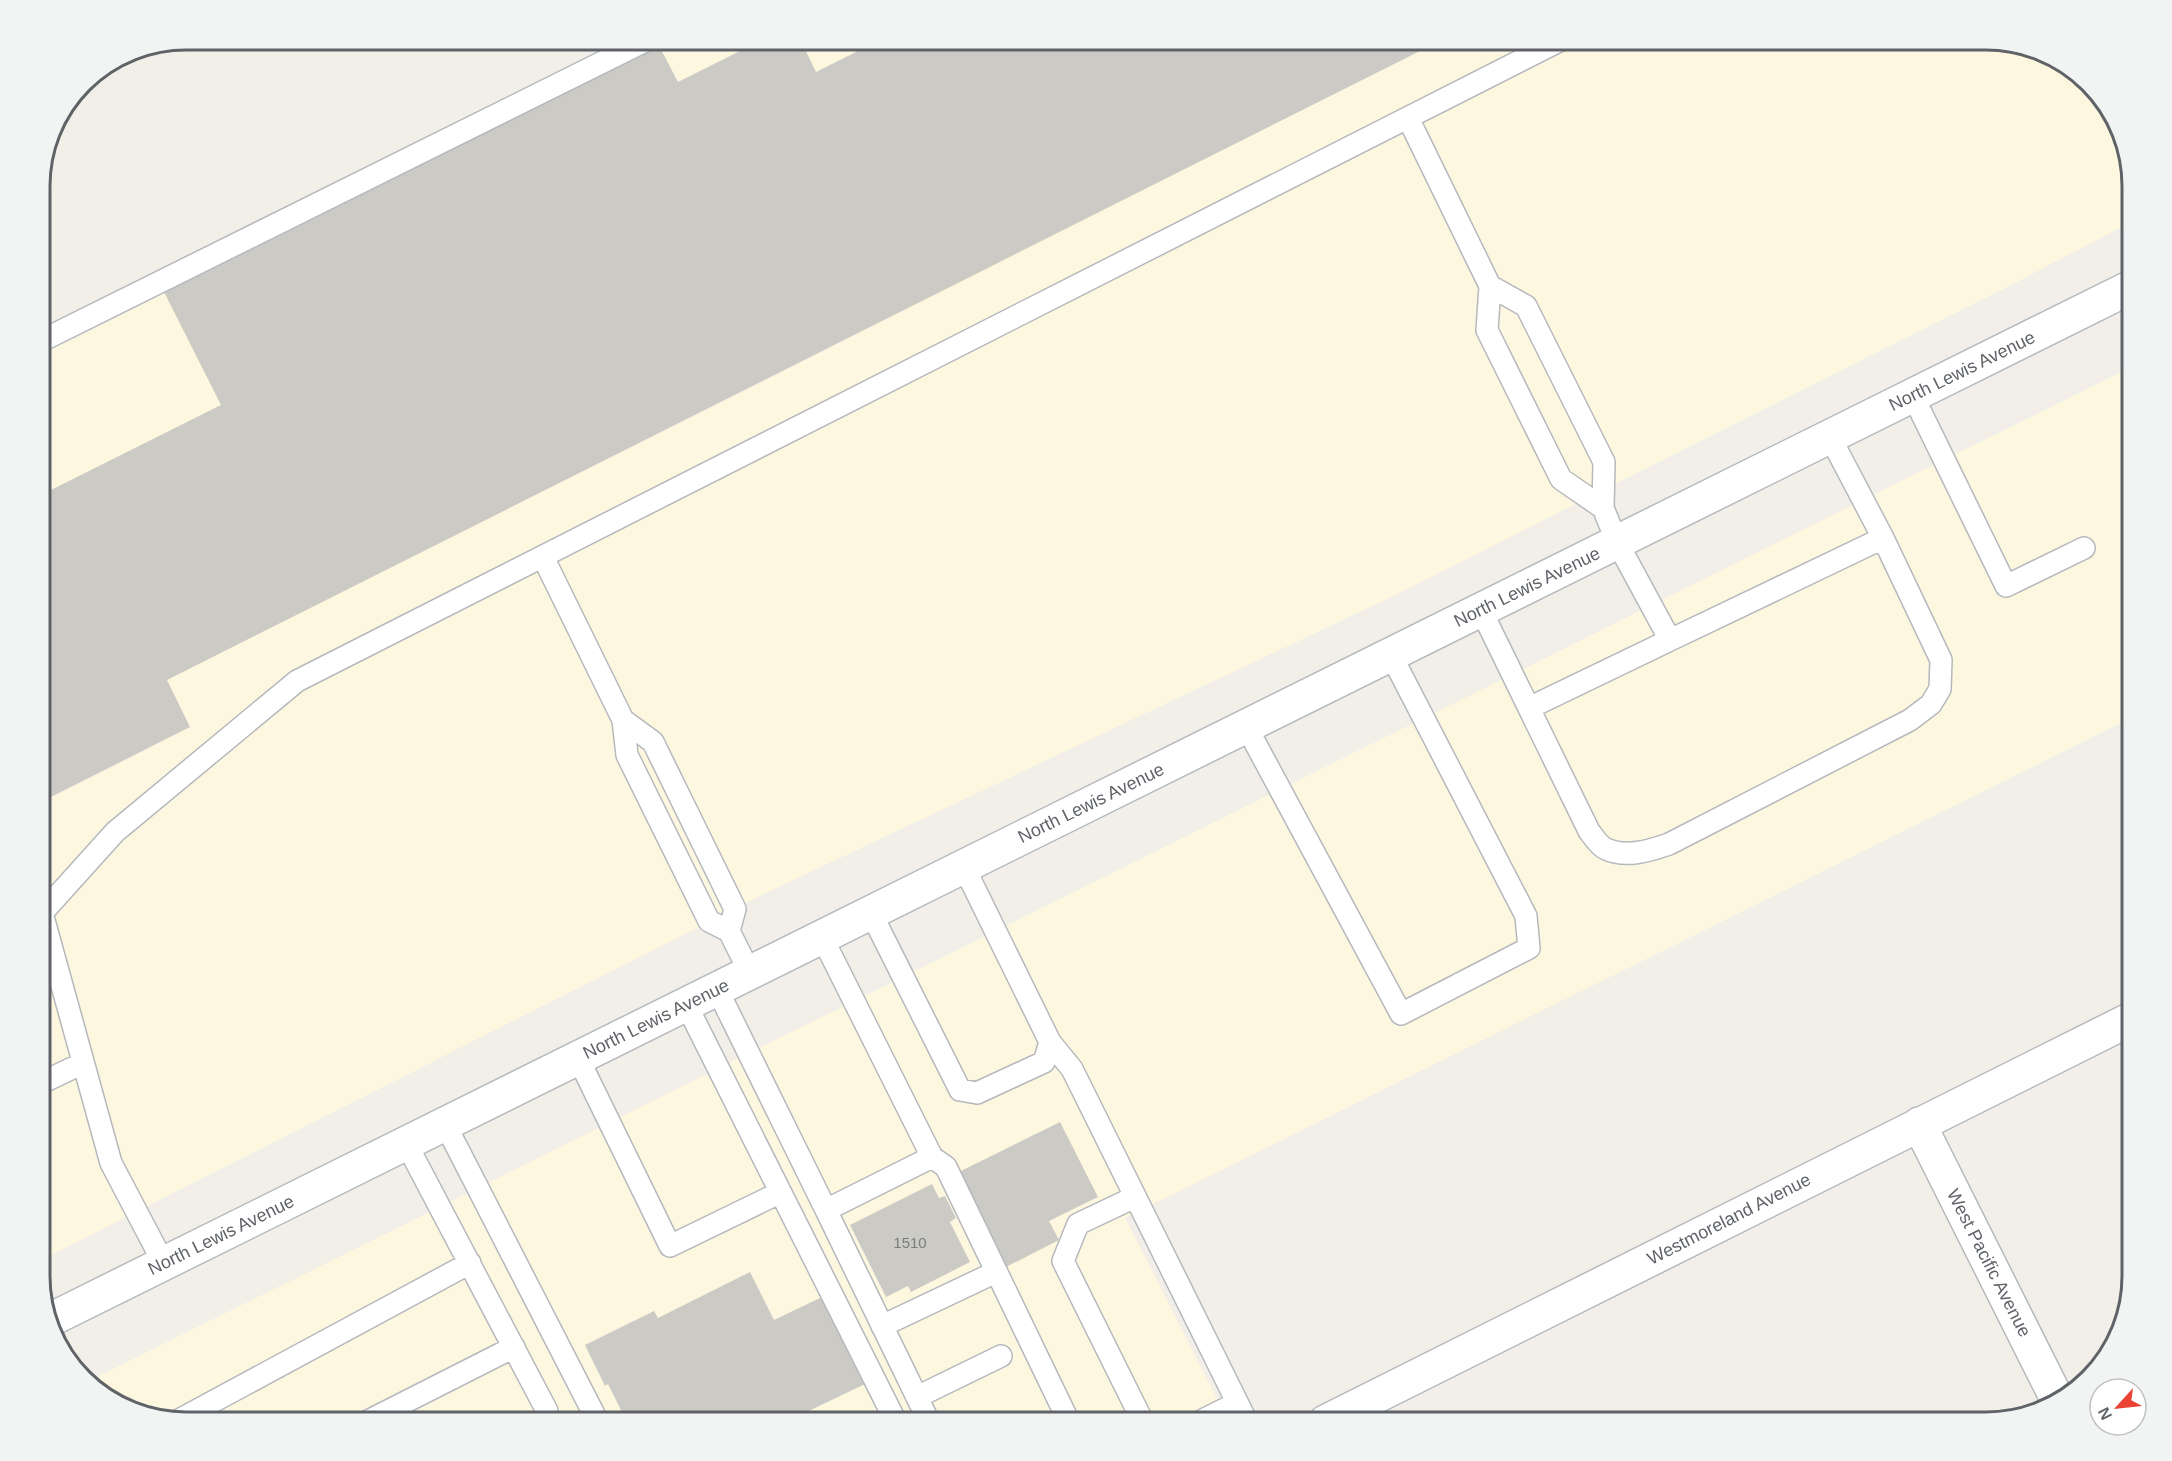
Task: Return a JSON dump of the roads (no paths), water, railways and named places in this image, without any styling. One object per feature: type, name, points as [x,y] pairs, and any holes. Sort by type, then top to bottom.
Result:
[{"type":"main road","name":"North Lewis Avenue","points":[[56,1317],[2122,291]]},
{"type":"main road","name":"Westmoreland Avenue","points":[[1345,1412],[2122,1023]]},
{"type":"main road","name":"West Pacific Avenue","points":[[1920,1124],[2054,1393]]},
{"type":"lane","points":[[50,337],[627,50]]},
{"type":"lane","points":[[50,900],[115,832],[297,681],[1541,50]]},
{"type":"lane","points":[[1408,118],[1490,286],[1487,330],[1538,434],[1561,479],[1603,508]]},
{"type":"lane","points":[[1490,286],[1526,306],[1532,317],[1604,462],[1603,508],[1617,543],[1670,640]]},
{"type":"lane","points":[[1912,396],[2006,586],[2084,548]]},
{"type":"lane","points":[[1481,610],[1589,831],[1604,849],[1625,853],[1647,851],[1669,844],[1911,720],[1931,704],[1940,688],[1941,660],[1883,538],[1830,437]]},
{"type":"lane","points":[[1529,708],[1883,538]]},
{"type":"lane","points":[[543,557],[623,720],[627,755],[709,921],[729,931],[750,973]]},
{"type":"lane","points":[[1246,726],[1401,1014],[1529,948],[1526,916],[1391,655]]},
{"type":"lane","points":[[623,720],[653,742],[735,909],[729,931]]},
{"type":"lane","points":[[964,867],[1050,1042],[1072,1069],[1242,1412]]},
{"type":"lane","points":[[871,913],[960,1090],[977,1093],[1044,1062],[1050,1042]]},
{"type":"lane","points":[[822,937],[932,1156],[946,1167],[1059,1412]]},
{"type":"lane","points":[[50,946],[111,1163],[164,1264]]},
{"type":"lane","points":[[717,989],[924,1412]]},
{"type":"lane","points":[[686,1004],[891,1412]]},
{"type":"lane","points":[[578,1058],[670,1246],[779,1193]]},
{"type":"lane","points":[[50,1079],[83,1063]]},
{"type":"lane","points":[[445,1124],[593,1412]]},
{"type":"lane","points":[[406,1143],[547,1412]]},
{"type":"lane","points":[[826,1210],[932,1156]]},
{"type":"lane","points":[[1135,1197],[1078,1224],[1063,1261],[1138,1412]]},
{"type":"lane","points":[[194,1412],[470,1263]]},
{"type":"lane","points":[[882,1326],[996,1272]]},
{"type":"lane","points":[[386,1412],[514,1347]]},
{"type":"lane","points":[[917,1397],[1001,1356]]},
{"type":"lane","points":[[1219,1412],[1237,1403]]}]
